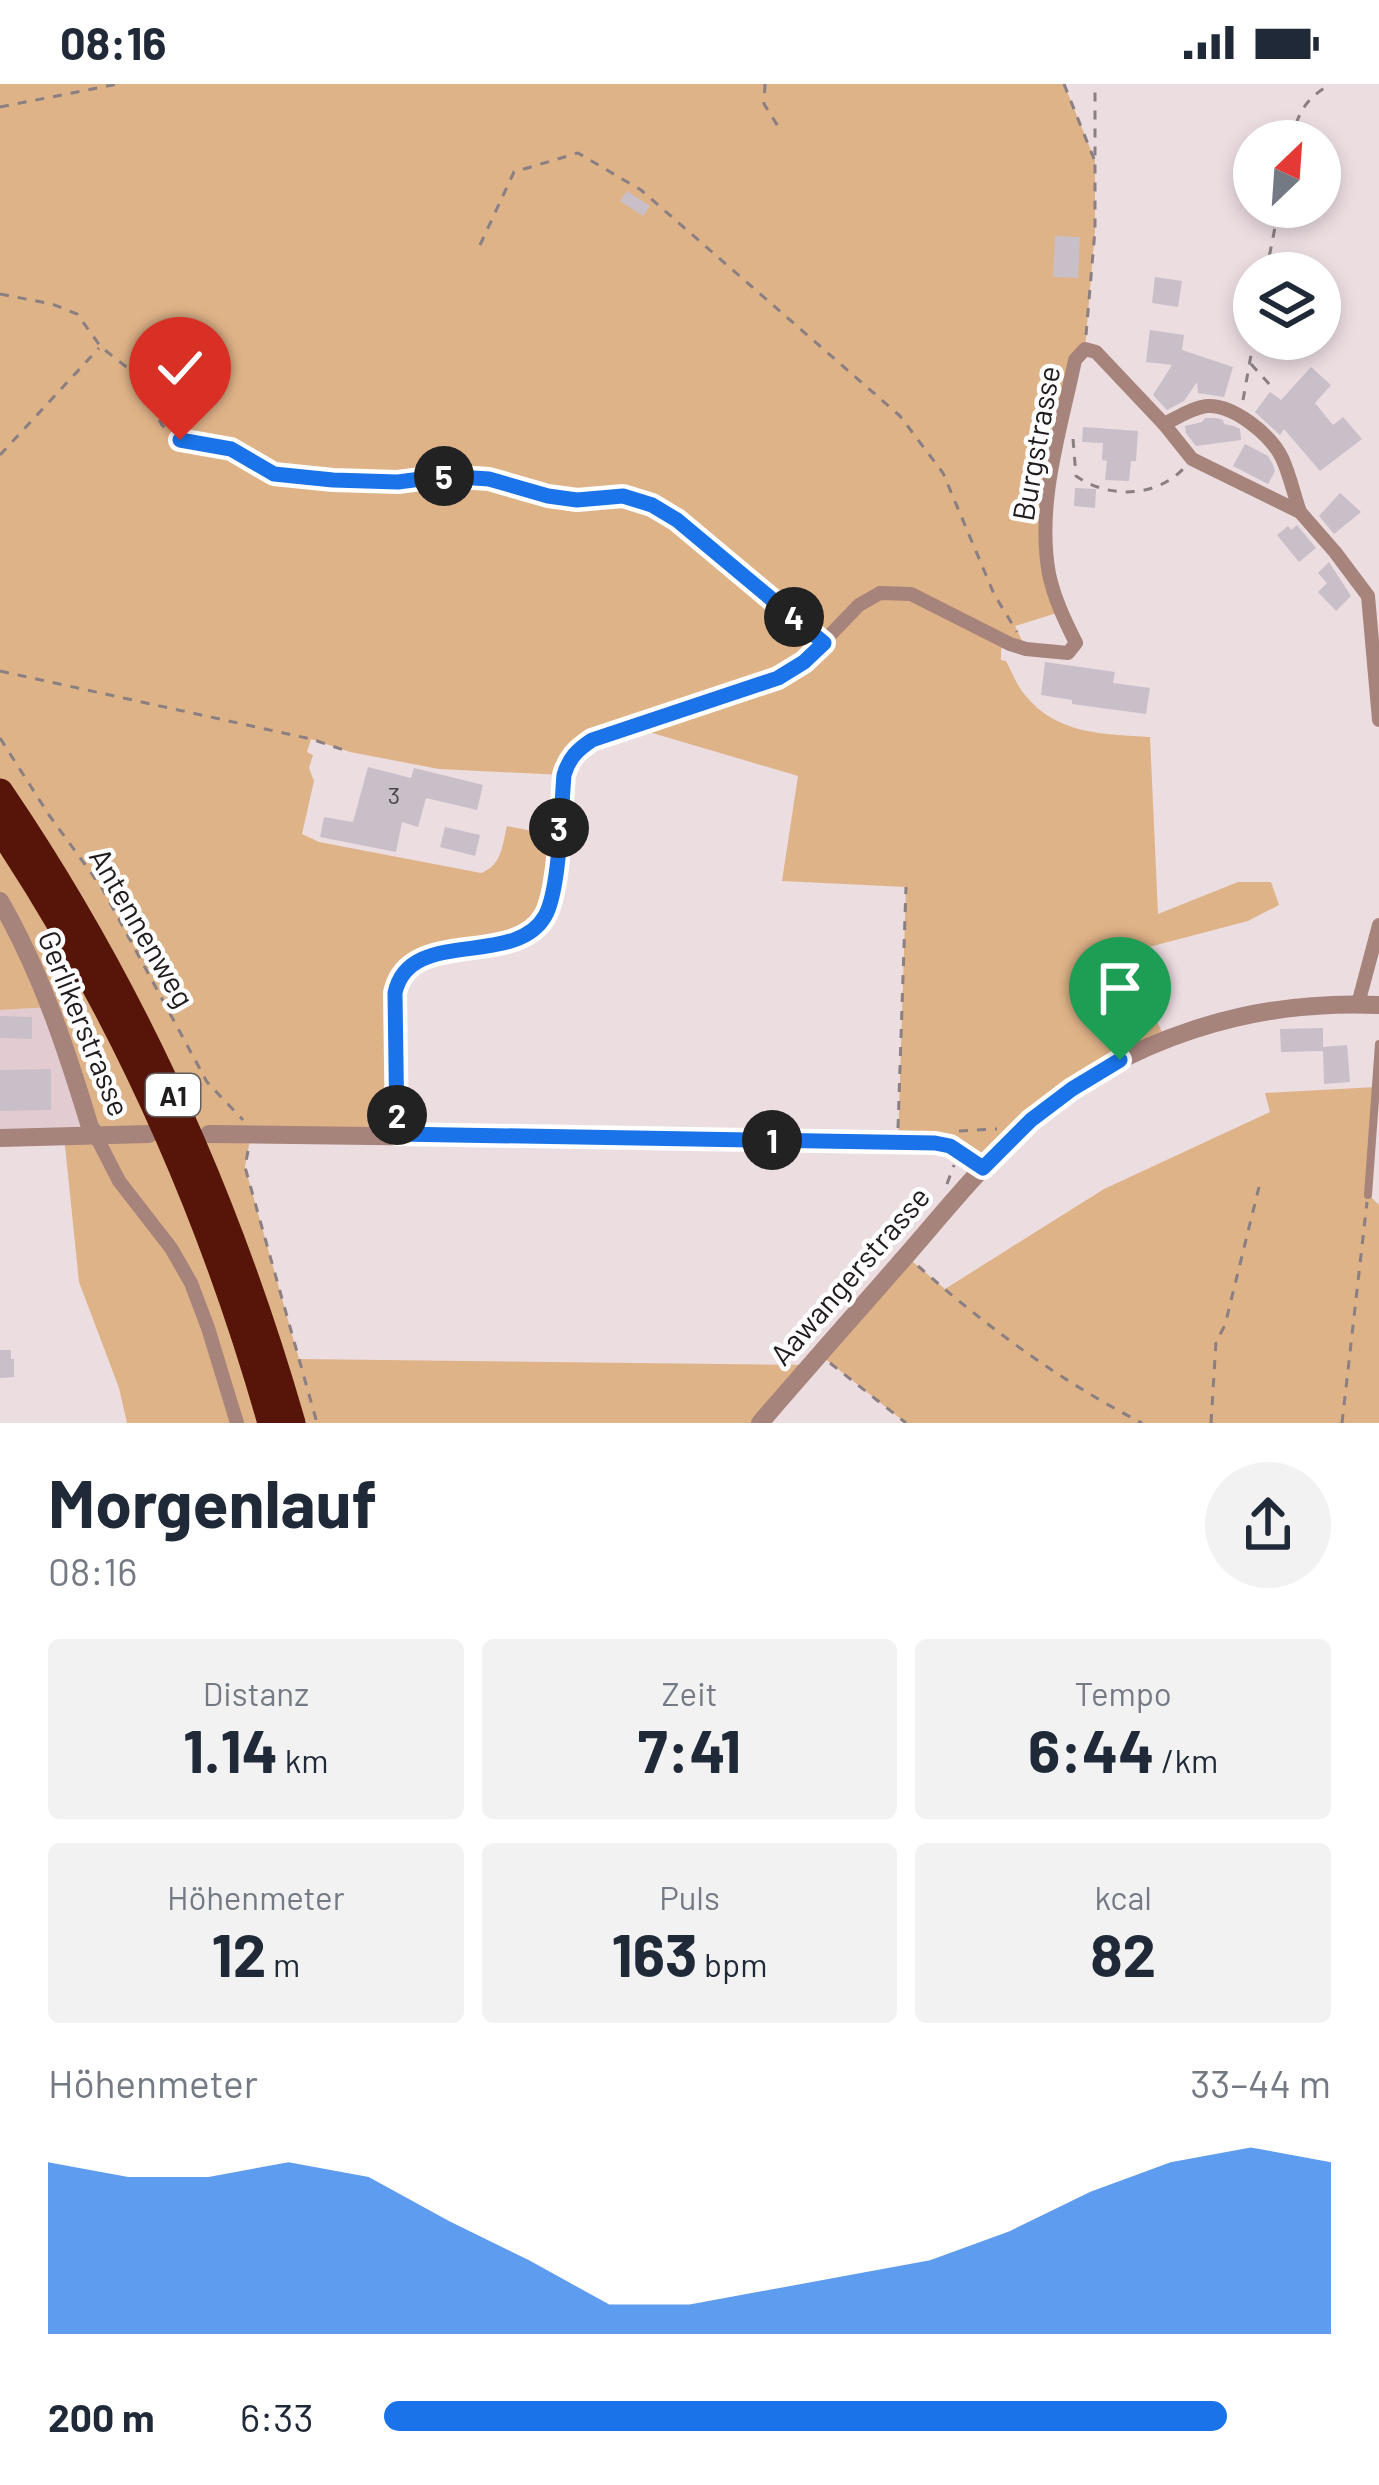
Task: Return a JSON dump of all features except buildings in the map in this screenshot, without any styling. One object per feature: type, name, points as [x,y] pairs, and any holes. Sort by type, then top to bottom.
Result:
[{"type":"highway","name":"A1","points":[[0,792],[81,918],[164,1076],[233,1241],[292,1423]]},
{"type":"highway","name":"A1","points":[[0,828],[84,964],[158,1109],[224,1274],[271,1423]]},
{"type":"street","name":"Burgstrasse","points":[[1026,649],[1068,653],[1076,644],[1049,576],[1045,539],[1049,483],[1075,360],[1085,349],[1096,352],[1192,459],[1300,512],[1373,597],[1379,720]]},
{"type":"street","points":[[1164,424],[1203,405],[1238,412],[1277,449],[1300,512]]},
{"type":"street","points":[[397,1134],[398,978],[422,958],[517,939],[544,918],[553,898],[564,775],[579,749],[592,740],[778,678],[804,662],[859,605],[880,593],[911,594],[1026,649]]},
{"type":"street","name":"Gerlikerstrasse","points":[[1,905],[52,1007],[90,1126],[119,1181],[171,1248],[190,1283],[237,1423]]},
{"type":"street","points":[[1358,1004],[1379,926]]},
{"type":"street","name":"Aawangerstrasse","points":[[760,1423],[983,1168],[1031,1120],[1072,1089],[1120,1060],[1208,1024],[1307,1006],[1379,1004]]},
{"type":"street","points":[[0,1138],[149,1134]]},
{"type":"street","points":[[209,1134],[935,1143],[950,1146],[983,1168]]},
{"type":"lane","points":[[1368,1195],[1379,1044]]},
{"type":"path","points":[[0,107],[118,84]]},
{"type":"path","points":[[765,84],[764,104],[781,131]]},
{"type":"path","points":[[1064,84],[1095,160]]},
{"type":"path","points":[[1085,349],[1095,230],[1095,84]]},
{"type":"path","points":[[1296,120],[1307,100],[1331,84]]},
{"type":"path","points":[[480,245],[514,172],[578,153],[641,190],[900,416],[943,473],[994,594],[1026,649]]},
{"type":"path","points":[[0,294],[77,314],[101,347],[134,373],[162,425],[180,440],[231,449],[274,474],[398,482],[444,476],[489,479],[548,496],[577,500],[623,496],[652,505],[677,520],[824,643]]},
{"type":"path","points":[[0,455],[101,347]]},
{"type":"path","points":[[1238,412],[1250,360]]},
{"type":"path","points":[[1250,363],[1270,385]]},
{"type":"path","points":[[1072,433],[1076,476],[1115,493],[1144,491],[1166,482],[1192,459]]},
{"type":"path","points":[[0,671],[310,739],[350,752]]},
{"type":"path","name":"Antennenweg","points":[[0,738],[102,888],[207,1082],[238,1112],[251,1134]]},
{"type":"path","points":[[899,1122],[906,887]]},
{"type":"path","points":[[251,1134],[244,1167],[317,1423]]},
{"type":"path","points":[[1210,1423],[1216,1342],[1225,1325],[1259,1187]]},
{"type":"path","points":[[1342,1423],[1368,1195]]},
{"type":"path","points":[[906,1256],[985,1325],[1092,1398],[1142,1423]]},
{"type":"path","points":[[819,1354],[906,1423]]},
{"type":"shaded area","points":[[0,84],[1064,84],[1095,160],[1095,230],[1085,349],[1075,361],[1045,540],[1060,612],[1015,626],[1026,649],[1010,644],[1001,649],[1001,660],[1025,695],[1052,718],[1082,730],[1150,737],[1158,914],[1238,882],[1271,882],[1279,905],[1248,921],[1126,953],[1165,1039],[1120,1060],[983,1168],[972,1159],[898,1142],[906,887],[782,881],[798,776],[632,727],[592,740],[564,775],[439,769],[350,752],[311,739],[307,752],[313,755],[309,768],[314,781],[302,834],[319,842],[481,873],[497,860],[507,826],[558,836],[552,898],[535,929],[422,958],[398,978],[397,1134],[251,1134],[245,1167],[299,1359],[810,1365],[760,1423],[127,1423],[119,1388],[79,1282],[64,1136],[95,1136],[52,1007],[0,1010]]},
{"type":"shaded area","points":[[52,1007],[90,1126],[0,1138],[0,1010]]},
{"type":"shaded area","points":[[1376,1087],[1368,1194],[1379,1205],[1379,1423],[906,1423],[819,1354],[906,1256],[945,1289],[1104,1189],[1270,1112],[1265,1093]]},
{"type":"route","points":[[180,440],[231,449],[274,474],[398,482],[444,476],[489,479],[548,496],[577,500],[623,496],[652,505],[677,520],[824,643],[778,678],[592,740],[568,761],[553,898],[544,918],[517,939],[422,958],[398,978],[397,1134],[935,1143],[950,1146],[983,1168],[1031,1120],[1120,1060]]}]
